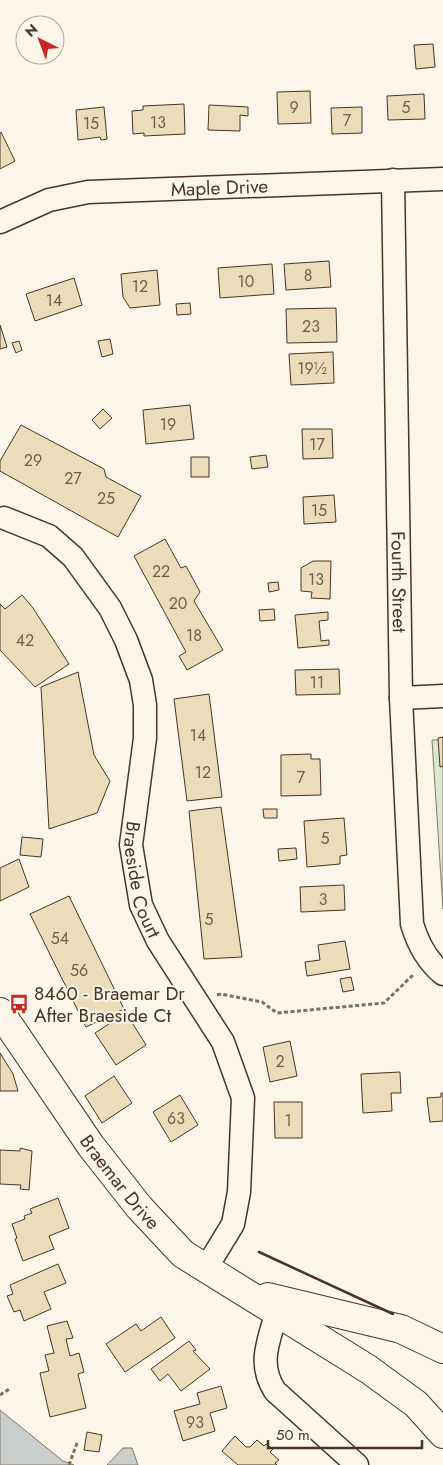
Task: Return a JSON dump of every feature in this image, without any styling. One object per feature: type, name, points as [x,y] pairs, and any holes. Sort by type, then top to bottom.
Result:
[{"type":"main road","name":"Braemar Drive","points":[[0,1012],[91,1146],[139,1207],[183,1254],[206,1270],[244,1291],[368,1368],[416,1404],[443,1434]]},
{"type":"main road","points":[[244,1291],[401,1329],[443,1349]]},
{"type":"street","name":"Maple Drive","points":[[0,222],[49,200],[88,192],[443,179]]},
{"type":"street","name":"Fourth Street","points":[[393,180],[400,698],[412,924],[420,947],[438,970]]},
{"type":"street","name":"Braeside Court","points":[[4,518],[49,536],[73,557],[110,608],[126,640],[141,680],[145,705],[145,738],[131,845],[141,905],[158,941],[223,1042],[242,1098],[240,1192],[233,1224],[206,1270]]},
{"type":"street","points":[[400,698],[443,696]]},
{"type":"street","points":[[277,1311],[265,1353],[264,1369],[267,1378],[275,1391],[358,1465]]},
{"type":"path","points":[[199,1002],[221,994],[262,1002],[277,1013],[384,1003],[438,970]]},
{"type":"path","points":[[0,1395],[11,1388]]},
{"type":"path","points":[[69,1465],[77,1443]]},
{"type":"green space","points":[[432,740],[443,740],[443,909]]},
{"type":"shaded area","points":[[0,1410],[63,1461],[74,1465],[0,1465]]},
{"type":"shaded area","points":[[123,1448],[132,1448],[138,1465],[107,1465]]},
{"type":"building","points":[[433,44],[435,67],[416,69],[414,45]]},
{"type":"building","points":[[310,91],[311,123],[278,124],[277,92]]},
{"type":"building","points":[[424,94],[425,119],[388,120],[387,96]]},
{"type":"building","points":[[184,104],[185,134],[144,136],[144,133],[133,134],[132,111],[143,110],[143,106]]},
{"type":"building","points":[[209,105],[248,107],[248,116],[240,115],[240,131],[208,130]]},
{"type":"building","points":[[104,107],[107,139],[101,140],[100,137],[78,140],[76,110]]},
{"type":"building","points":[[362,107],[362,133],[332,134],[331,108]]},
{"type":"building","points":[[0,133],[15,161],[0,169]]},
{"type":"building","points":[[329,261],[331,287],[286,290],[284,264]]},
{"type":"building","points":[[272,264],[274,294],[220,298],[218,268]]},
{"type":"building","points":[[157,270],[160,305],[130,308],[123,297],[121,274]]},
{"type":"building","points":[[74,278],[82,305],[35,321],[26,294]]},
{"type":"building","points":[[190,303],[191,314],[177,315],[176,304]]},
{"type":"building","points":[[336,308],[337,342],[287,343],[286,309]]},
{"type":"building","points":[[0,325],[7,347],[0,349]]},
{"type":"building","points":[[110,339],[113,354],[102,357],[98,341]]},
{"type":"building","points":[[19,341],[22,350],[16,353],[12,343]]},
{"type":"building","points":[[333,352],[334,383],[291,385],[289,354]]},
{"type":"building","points":[[190,405],[194,439],[146,444],[143,410]]},
{"type":"building","points":[[103,409],[112,418],[100,429],[92,420]]},
{"type":"building","points":[[21,425],[104,469],[106,477],[141,496],[118,537],[0,471],[0,461]]},
{"type":"building","points":[[302,429],[332,429],[333,458],[303,459]]},
{"type":"building","points":[[266,455],[268,467],[252,469],[250,457]]},
{"type":"building","points":[[191,457],[209,457],[209,477],[191,477]]},
{"type":"building","points":[[334,495],[336,522],[304,524],[303,497]]},
{"type":"building","points":[[165,539],[181,568],[186,566],[200,592],[194,601],[223,650],[187,670],[179,656],[186,652],[134,556]]},
{"type":"building","points":[[313,561],[331,561],[330,599],[311,598],[312,592],[301,591],[301,568]]},
{"type":"building","points":[[278,582],[279,590],[269,592],[268,583]]},
{"type":"building","points":[[22,595],[33,608],[69,664],[35,687],[0,650],[0,604],[5,609]]},
{"type":"building","points":[[274,609],[275,620],[260,621],[259,610]]},
{"type":"building","points":[[328,612],[328,620],[319,621],[321,641],[329,640],[329,645],[298,648],[295,615]]},
{"type":"building","points":[[339,669],[340,694],[296,695],[295,670]]},
{"type":"building","points":[[78,672],[94,755],[110,781],[97,813],[49,829],[41,687]]},
{"type":"building","points":[[209,694],[222,797],[187,801],[174,699]]},
{"type":"building","points":[[443,737],[443,766],[440,767],[438,738]]},
{"type":"building","points":[[311,754],[311,759],[320,759],[321,795],[281,796],[281,755]]},
{"type":"building","points":[[221,807],[242,957],[204,959],[189,811]]},
{"type":"building","points":[[263,809],[277,809],[277,818],[264,818]]},
{"type":"building","points":[[344,818],[347,855],[340,856],[340,864],[307,867],[304,821]]},
{"type":"building","points":[[22,837],[43,839],[41,857],[20,855]]},
{"type":"building","points":[[296,848],[297,859],[279,861],[278,849]]},
{"type":"building","points":[[19,859],[29,887],[0,901],[0,868]]},
{"type":"building","points":[[344,885],[345,910],[301,912],[300,887]]},
{"type":"building","points":[[69,896],[124,1009],[86,1027],[30,914]]},
{"type":"building","points":[[345,941],[350,969],[307,976],[305,962],[320,960],[318,945]]},
{"type":"building","points":[[351,977],[354,990],[343,992],[340,979]]},
{"type":"building","points":[[126,1013],[146,1045],[116,1065],[95,1033]]},
{"type":"building","points":[[290,1041],[297,1076],[270,1082],[263,1047]]},
{"type":"building","points":[[0,1053],[13,1074],[18,1091],[0,1091]]},
{"type":"building","points":[[400,1072],[401,1093],[391,1093],[392,1111],[363,1113],[361,1074]]},
{"type":"building","points":[[114,1076],[132,1103],[102,1123],[85,1096]]},
{"type":"building","points":[[441,1093],[443,1093],[443,1121],[430,1122],[427,1098],[441,1097]]},
{"type":"building","points":[[180,1095],[198,1125],[171,1142],[153,1112]]},
{"type":"building","points":[[274,1102],[302,1102],[302,1138],[275,1138]]},
{"type":"building","points":[[20,1148],[32,1151],[29,1190],[20,1189],[21,1185],[0,1184],[0,1150],[20,1151]]},
{"type":"building","points":[[58,1198],[69,1228],[49,1236],[54,1249],[23,1261],[12,1224],[25,1219],[24,1216],[32,1213],[30,1209]]},
{"type":"building","points":[[58,1264],[66,1283],[44,1292],[51,1309],[24,1321],[20,1310],[14,1312],[7,1296],[13,1294],[10,1285]]},
{"type":"building","points":[[161,1317],[175,1338],[125,1372],[106,1344],[136,1324],[141,1331]]},
{"type":"building","points":[[67,1321],[73,1338],[66,1339],[70,1356],[79,1353],[84,1372],[78,1374],[86,1408],[50,1417],[40,1373],[49,1371],[45,1355],[54,1353],[47,1326]]},
{"type":"building","points":[[189,1341],[196,1350],[193,1351],[210,1369],[181,1391],[168,1374],[160,1381],[151,1369]]},
{"type":"building","points":[[221,1386],[227,1408],[210,1413],[215,1431],[183,1441],[174,1411],[200,1404],[197,1393]]},
{"type":"building","points":[[87,1432],[102,1435],[99,1452],[84,1450]]},
{"type":"building","points":[[235,1436],[246,1447],[250,1447],[257,1440],[264,1446],[266,1444],[273,1449],[270,1452],[279,1460],[275,1463],[277,1465],[238,1465],[222,1451]]},
{"type":"wall","points":[[259,1252],[393,1314]]},
{"type":"place","name":"8460 - Braemar Dr After Braeside Ct","points":[[19,1004]]}]
